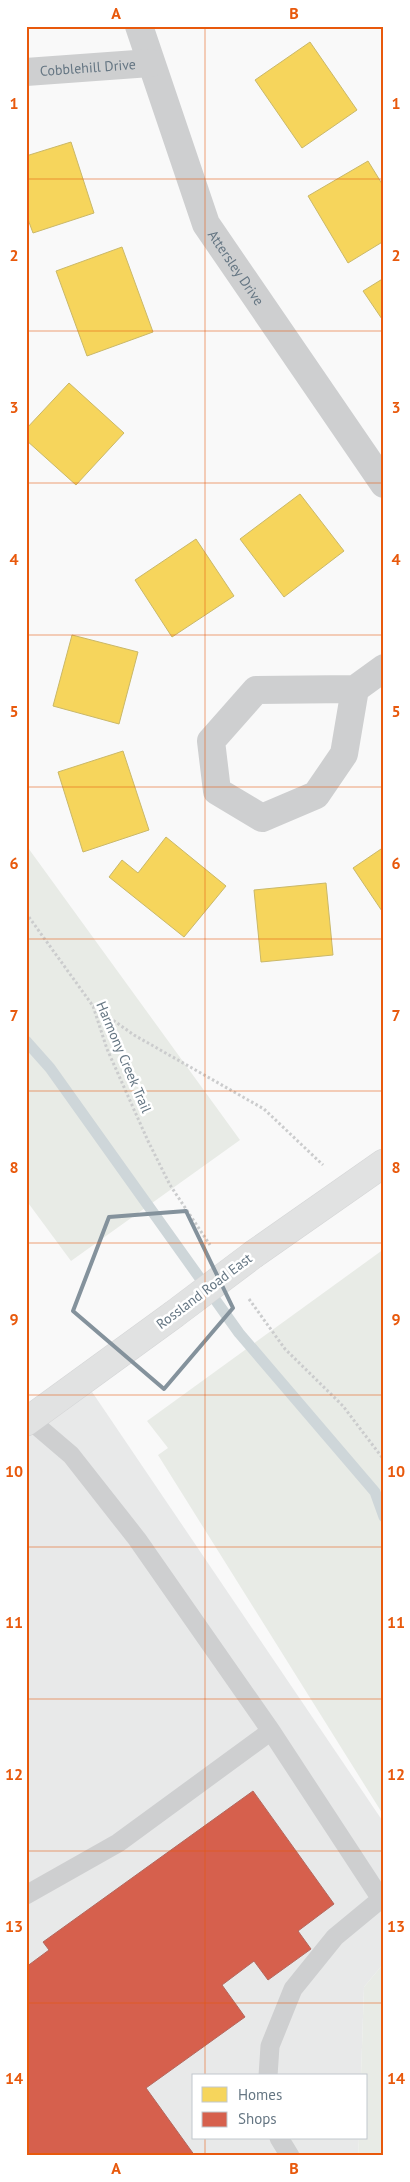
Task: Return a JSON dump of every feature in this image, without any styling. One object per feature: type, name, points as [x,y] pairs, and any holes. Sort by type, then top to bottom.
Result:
[{"type":"main road","name":"Rossland Road East","points":[[27,1420],[254,1254],[384,1163]]},
{"type":"street","name":"Attersley Drive","points":[[139,26],[206,224],[384,484]]},
{"type":"street","name":"Cobblehill Drive","points":[[26,72],[150,63]]},
{"type":"street","points":[[355,689],[344,754],[316,795],[262,818],[217,791],[211,741],[256,690],[355,689],[384,668]]},
{"type":"lane","points":[[27,1420],[71,1456],[130,1531],[272,1731],[382,1899],[335,1937],[293,1989],[270,2046],[268,2074]]},
{"type":"lane","points":[[26,1895],[118,1843],[272,1731]]},
{"type":"lane","points":[[281,2140],[290,2156]]},
{"type":"path","name":"Harmony Creek Trail","points":[[26,913],[93,1006],[107,1049],[148,1141],[170,1185],[189,1216]]},
{"type":"path","points":[[93,1006],[134,1035],[264,1108],[348,1188]]},
{"type":"path","points":[[285,1349],[343,1406],[384,1460]]},
{"type":"highlighted area","points":[[186,1211],[233,1308],[164,1389],[73,1311],[109,1217]]},
{"type":"shaded area","points":[[26,845],[240,1140],[71,1261],[26,1200]]},
{"type":"shaded area","points":[[384,1249],[384,1816],[158,1455],[168,1448],[147,1421]]},
{"type":"shaded area","points":[[84,1380],[384,1823],[384,1963],[364,1987],[361,2074],[192,2074],[192,2140],[359,2140],[358,2156],[26,2156],[26,1422]]},
{"type":"shaded area","points":[[384,1963],[384,2156],[358,2156],[359,2140],[368,2140],[368,2074],[361,2074],[364,1987]]},
{"type":"building: Homes","points":[[310,42],[357,110],[302,148],[255,80]]},
{"type":"building: Homes","points":[[71,142],[94,213],[33,233],[26,214],[26,156]]},
{"type":"building: Homes","points":[[368,161],[384,187],[384,241],[348,263],[308,196]]},
{"type":"building: Homes","points":[[122,247],[153,332],[87,356],[56,271]]},
{"type":"building: Homes","points":[[384,278],[384,322],[363,291]]},
{"type":"building: Homes","points":[[69,383],[124,433],[76,485],[26,440],[26,429]]},
{"type":"building: Homes","points":[[300,494],[344,551],[284,597],[240,539]]},
{"type":"building: Homes","points":[[196,539],[234,596],[172,637],[135,580]]},
{"type":"building: Homes","points":[[72,635],[138,652],[119,724],[53,706]]},
{"type":"building: Homes","points":[[123,751],[149,830],[83,852],[58,772]]},
{"type":"building: Homes","points":[[166,837],[226,886],[184,937],[109,877],[122,860],[138,873]]},
{"type":"building: Homes","points":[[384,847],[384,914],[353,868]]},
{"type":"building: Homes","points":[[326,883],[333,955],[261,962],[254,890]]},
{"type":"building: Shops","points":[[253,1791],[334,1904],[298,1931],[311,1949],[268,1980],[254,1961],[222,1985],[245,2017],[146,2088],[195,2156],[26,2156],[26,1967],[49,1950],[43,1942]]},
{"type":"waterway","points":[[26,1041],[50,1068],[239,1333],[375,1492],[384,1517]]}]
